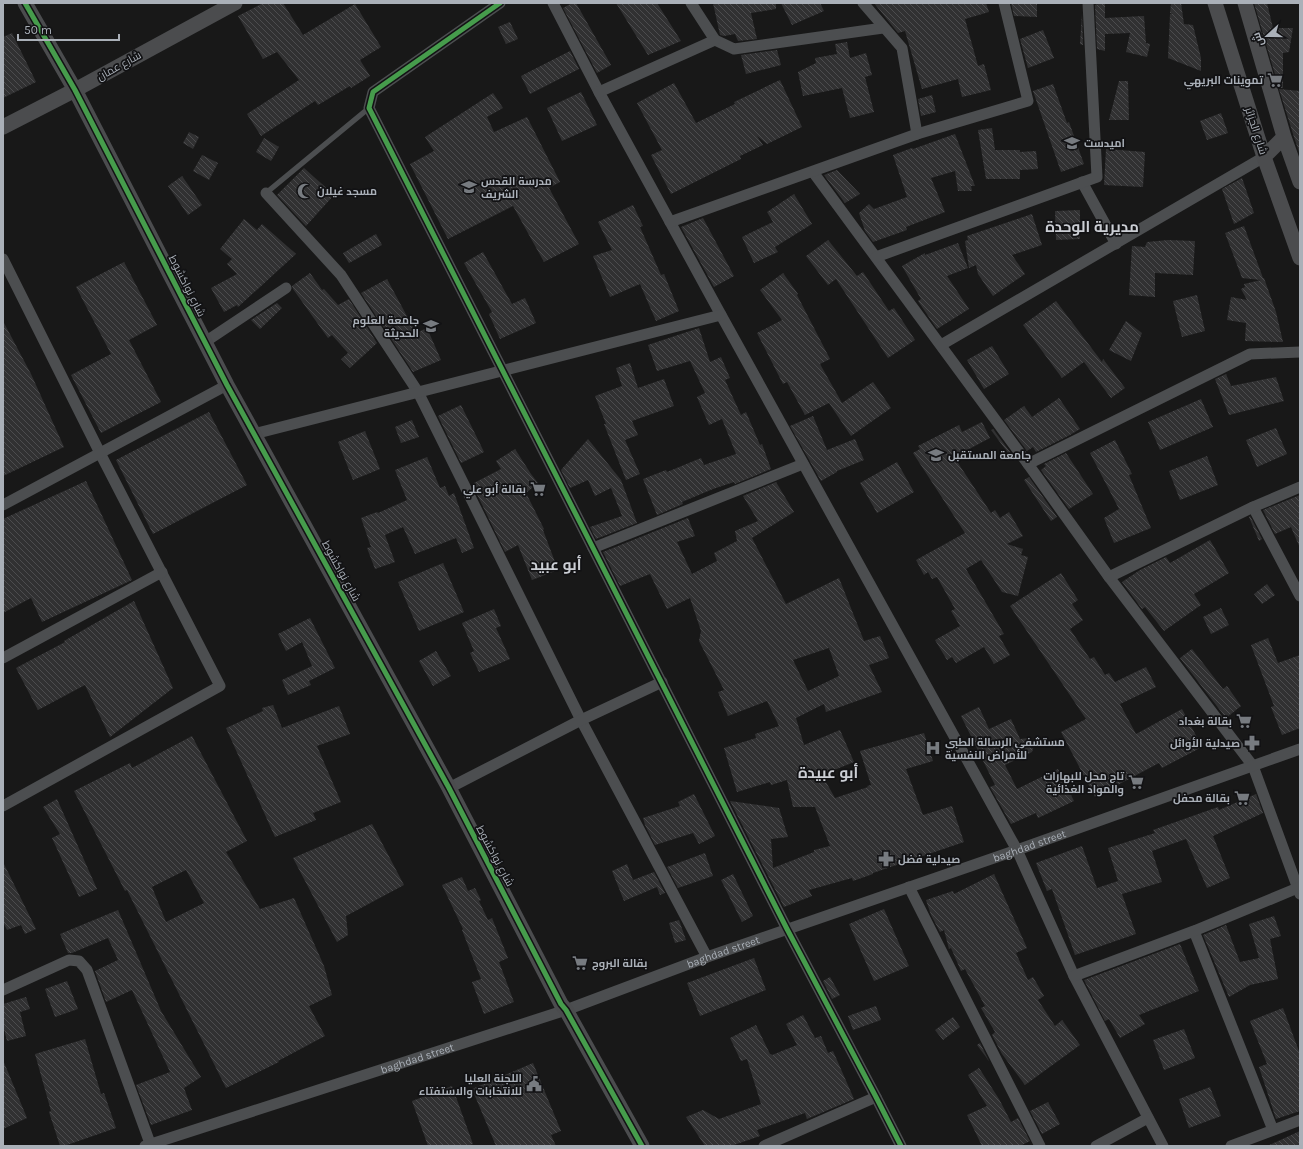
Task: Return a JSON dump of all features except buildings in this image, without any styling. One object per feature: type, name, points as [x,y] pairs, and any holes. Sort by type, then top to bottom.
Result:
[{"type":"street","name":"شارع نواكشوط","points":[[25,3],[75,90],[227,385],[449,788],[561,1004],[566,1010],[642,1146]]},
{"type":"street","name":"شارع عمان","points":[[3,127],[75,90],[235,3]]},
{"type":"street","points":[[500,3],[374,92],[369,108],[787,930],[876,1096],[901,1146]]},
{"type":"street","points":[[553,3],[599,92],[670,222],[1017,850],[1074,976],[1163,1146]]},
{"type":"street","points":[[691,3],[715,40],[734,49],[883,28]]},
{"type":"street","points":[[863,3],[883,28],[902,48],[917,134]]},
{"type":"street","points":[[670,222],[917,134],[1028,101],[1004,3]]},
{"type":"street","points":[[876,257],[1097,177],[1088,3]]},
{"type":"street","name":"شارع الجزائر","points":[[1215,3],[1264,157],[1300,258]]},
{"type":"street","points":[[1245,3],[1284,136],[1300,182]]},
{"type":"street","points":[[599,92],[715,40]]},
{"type":"street","points":[[940,345],[1264,157],[1284,136]]},
{"type":"street","points":[[813,172],[1028,464],[1109,577],[1253,766],[1299,889],[1194,932],[1074,976]]},
{"type":"street","points":[[1082,182],[1116,244]]},
{"type":"street","points":[[266,192],[341,275],[418,392],[581,720],[707,957]]},
{"type":"street","points":[[3,259],[100,453],[220,686],[3,806]]},
{"type":"street","points":[[205,342],[286,288]]},
{"type":"street","points":[[254,434],[721,315]]},
{"type":"street","points":[[1028,464],[1250,354],[1300,352]]},
{"type":"street","points":[[4,501],[100,453],[227,385]]},
{"type":"street","points":[[593,548],[803,464]]},
{"type":"street","points":[[1109,577],[1300,487]]},
{"type":"street","points":[[1253,508],[1300,596]]},
{"type":"street","points":[[3,658],[162,572]]},
{"type":"street","points":[[449,788],[581,720],[662,682]]},
{"type":"street","name":"baghdad street","points":[[148,1145],[566,1010],[707,957],[1017,850],[1300,749]]},
{"type":"street","points":[[909,887],[1040,1146]]},
{"type":"street","points":[[1194,932],[1273,1130]]},
{"type":"street","points":[[3,990],[69,960],[79,961],[87,970],[148,1145]]},
{"type":"street","points":[[764,1146],[876,1096]]},
{"type":"street","points":[[1096,1146],[1148,1118]]},
{"type":"street","points":[[1231,1146],[1300,1120]]},
{"type":"lane","points":[[266,192],[369,108]]},
{"type":"cycle path","points":[[25,3],[75,90],[227,385],[449,788],[561,1004],[566,1010],[642,1146]]},
{"type":"cycle path","points":[[500,3],[373,92],[369,108],[787,929],[901,1146]]},
{"type":"place","name":"تموينات البريهي","points":[[1275,80]]},
{"type":"place","name":"اميدست","points":[[1072,143]]},
{"type":"place","name":"مدرسة القدس الشريف","points":[[469,187]]},
{"type":"place","name":"مسجد غيلان","points":[[305,191]]},
{"type":"place","name":"جامعة العلوم الحديثة","points":[[431,326]]},
{"type":"place","name":"جامعة المستقبل","points":[[936,455]]},
{"type":"place","name":"بقالة أبو علي","points":[[538,489]]},
{"type":"place","name":"بقالة بغداد","points":[[1244,721]]},
{"type":"place","name":"صيدلية الأوائل","points":[[1252,743]]},
{"type":"place","name":"مستشفى الرسالة الطبي للأمراض النفسية","points":[[933,748]]},
{"type":"place","name":"تاج محل للبهارات والمواد الغذائية","points":[[1136,782]]},
{"type":"place","name":"بقالة محفل","points":[[1242,798]]},
{"type":"place","name":"صيدلية فضل","points":[[886,859]]},
{"type":"place","name":"بقالة البروج","points":[[580,963]]},
{"type":"place","name":"اللجنة العليا للانتخابات والاستفتاء","points":[[534,1084]]},
{"type":"district","name":"مديرية الوحدة","points":[[1092,227]]},
{"type":"district","name":"أبو عبيد","points":[[556,565]]},
{"type":"district","name":"أبو عبيدة","points":[[828,773]]}]
